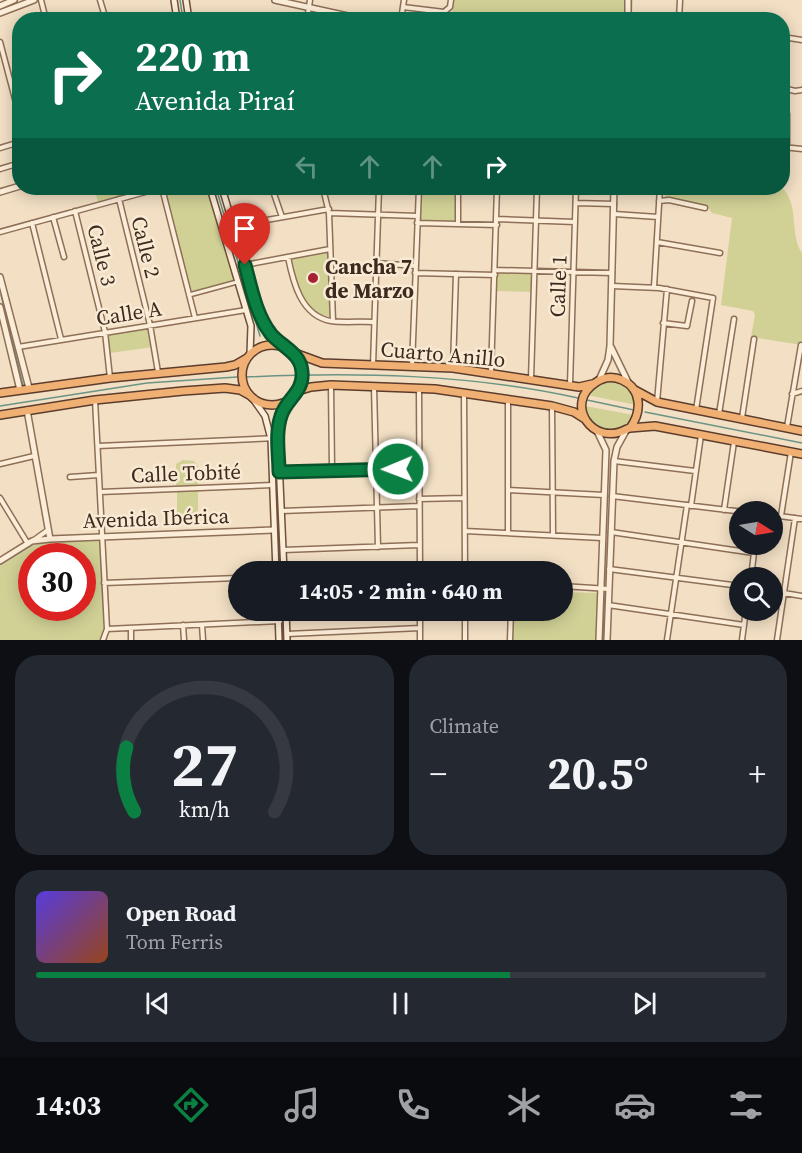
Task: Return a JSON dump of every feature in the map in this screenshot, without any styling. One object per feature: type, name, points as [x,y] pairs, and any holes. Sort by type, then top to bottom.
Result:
[{"type":"highway","points":[[0,393],[158,372],[226,367],[234,365],[267,345],[289,350],[302,368],[298,391],[288,401],[281,404],[266,405],[240,390],[225,388],[152,397],[95,400],[0,415]]},
{"type":"highway","name":"Cuarto Anillo","points":[[289,350],[322,363],[453,368],[579,387],[596,382]]},
{"type":"highway","points":[[249,356],[242,370],[243,384],[251,397]]},
{"type":"highway","points":[[802,431],[657,402],[624,381],[612,378],[596,382],[585,393],[582,406],[585,419],[597,431],[612,435],[628,429],[655,426],[802,454]]},
{"type":"highway","name":"Cuarto Anillo","points":[[298,391],[331,385],[464,392],[552,406],[574,412],[585,419]]},
{"type":"highway","points":[[628,429],[637,415],[639,404],[631,387]]},
{"type":"street","points":[[0,6],[14,0]]},
{"type":"street","points":[[0,14],[23,2],[34,0]]},
{"type":"street","points":[[275,0],[330,12]]},
{"type":"street","points":[[308,12],[310,0]]},
{"type":"street","points":[[402,12],[404,0]]},
{"type":"street","points":[[403,7],[444,12],[450,7],[451,0]]},
{"type":"street","points":[[0,42],[12,88]]},
{"type":"street","points":[[0,232],[134,195]]},
{"type":"street","points":[[163,195],[195,318]]},
{"type":"street","points":[[212,195],[252,336],[249,356]]},
{"type":"street","points":[[224,195],[265,325],[271,334],[289,350]]},
{"type":"street","points":[[274,195],[282,217]]},
{"type":"street","points":[[325,195],[329,211],[333,321]]},
{"type":"street","points":[[373,365],[379,195]]},
{"type":"street","points":[[412,366],[419,195]]},
{"type":"street","points":[[458,195],[458,224]]},
{"type":"street","points":[[491,373],[497,195]]},
{"type":"street","points":[[531,379],[537,195]]},
{"type":"street","name":"Calle 1","points":[[570,386],[576,195]]},
{"type":"street","points":[[596,382],[608,360],[610,346],[614,195]]},
{"type":"street","points":[[654,287],[659,195]]},
{"type":"street","name":"Calle 2","points":[[119,199],[150,325],[158,372]]},
{"type":"street","points":[[659,201],[669,200],[705,208]]},
{"type":"street","points":[[576,203],[614,204]]},
{"type":"street","name":"Calle 3","points":[[75,211],[105,332],[110,378]]},
{"type":"street","points":[[234,226],[329,211],[418,216]]},
{"type":"street","points":[[614,214],[658,217]]},
{"type":"street","points":[[53,217],[64,258]]},
{"type":"street","points":[[497,219],[575,222]]},
{"type":"street","points":[[32,223],[61,339]]},
{"type":"street","points":[[417,223],[496,225]]},
{"type":"street","points":[[657,242],[720,254]]},
{"type":"street","points":[[245,265],[330,249]]},
{"type":"street","points":[[288,257],[302,301],[318,316],[333,321],[374,322]]},
{"type":"street","points":[[376,263],[416,266]]},
{"type":"street","points":[[415,273],[534,271],[612,273]]},
{"type":"street","points":[[453,368],[456,274]]},
{"type":"street","points":[[0,277],[2,292],[29,388]]},
{"type":"street","points":[[189,295],[238,282]]},
{"type":"street","points":[[612,286],[654,287],[706,296],[712,306],[696,410]]},
{"type":"street","points":[[657,402],[667,289]]},
{"type":"street","points":[[663,323],[687,326],[692,301]]},
{"type":"street","points":[[0,307],[20,390]]},
{"type":"street","name":"Calle A","points":[[17,347],[246,310]]},
{"type":"street","points":[[718,414],[734,319]]},
{"type":"street","points":[[742,419],[754,339]]},
{"type":"street","points":[[787,428],[801,345]]},
{"type":"street","points":[[610,346],[631,387]]},
{"type":"street","points":[[792,394],[802,390],[794,383]]},
{"type":"street","points":[[331,385],[332,469]]},
{"type":"street","points":[[374,387],[378,547]]},
{"type":"street","points":[[419,389],[420,561]]},
{"type":"street","points":[[464,392],[465,561]]},
{"type":"street","points":[[251,397],[265,416],[274,439],[281,511],[277,561]]},
{"type":"street","points":[[508,399],[508,533]]},
{"type":"street","points":[[95,400],[107,629],[103,640]]},
{"type":"street","points":[[284,561],[273,485],[274,439],[280,417],[288,401]]},
{"type":"street","points":[[552,406],[553,534]]},
{"type":"street","points":[[27,410],[50,539]]},
{"type":"street","points":[[608,640],[614,460],[616,447],[628,429]]},
{"type":"street","points":[[597,431],[605,446],[599,640]]},
{"type":"street","points":[[667,640],[681,542],[701,434]]},
{"type":"street","points":[[98,446],[220,438],[274,439]]},
{"type":"street","points":[[724,510],[734,441]]},
{"type":"street","points":[[783,503],[791,452]]},
{"type":"street","points":[[0,464],[34,456]]},
{"type":"street","points":[[614,460],[695,471]]},
{"type":"street","points":[[279,472],[419,468]]},
{"type":"street","points":[[70,477],[99,475]]},
{"type":"street","name":"Calle Tobité","points":[[100,492],[273,485]]},
{"type":"street","points":[[604,487],[612,488]]},
{"type":"street","points":[[508,490],[604,495]]},
{"type":"street","points":[[612,496],[729,510]]},
{"type":"street","points":[[0,498],[30,542]]},
{"type":"street","points":[[419,499],[464,498]]},
{"type":"street","points":[[281,511],[419,506]]},
{"type":"street","points":[[783,516],[802,519]]},
{"type":"street","points":[[777,640],[795,518]]},
{"type":"street","name":"Avenida Ibérica","points":[[0,561],[48,530]]},
{"type":"street","name":"Avenida Ibérica","points":[[30,542],[50,539],[278,530]]},
{"type":"street","points":[[465,531],[602,538]]},
{"type":"street","points":[[611,532],[729,549]]},
{"type":"street","points":[[283,550],[419,545]]},
{"type":"street","points":[[609,569],[729,585]]},
{"type":"street","points":[[104,583],[228,578]]},
{"type":"street","points":[[573,587],[609,589]]},
{"type":"street","points":[[784,592],[802,596]]},
{"type":"street","points":[[608,605],[744,625]]},
{"type":"street","points":[[107,629],[283,621]]},
{"type":"street","points":[[283,621],[287,637],[420,628]]},
{"type":"street","points":[[279,640],[283,621]]},
{"type":"street","points":[[420,621],[420,640]]},
{"type":"street","points":[[465,621],[465,640]]},
{"type":"street","points":[[510,640],[511,621]]},
{"type":"street","points":[[742,640],[745,621]]},
{"type":"street","points":[[202,625],[203,640]]},
{"type":"street","points":[[183,626],[184,640]]},
{"type":"street","points":[[131,628],[131,640]]},
{"type":"green space","points":[[454,0],[633,0],[632,12],[452,12]]},
{"type":"green space","points":[[96,195],[124,195],[98,202]]},
{"type":"green space","points":[[166,195],[211,195],[235,280],[192,293]]},
{"type":"green space","points":[[421,195],[457,195],[455,222],[421,221]]},
{"type":"green space","points":[[665,195],[787,195],[793,211],[798,246],[802,253],[802,345],[751,337],[755,315],[753,311],[721,305],[732,218],[712,213],[707,206],[665,197]]},
{"type":"green space","name":"Cancha 7 de Marzo","points":[[328,253],[330,317],[312,309],[306,302],[299,286],[292,258]]},
{"type":"green space","points":[[500,272],[532,273],[532,292],[497,291],[497,275]]},
{"type":"green space","points":[[146,328],[150,330],[153,347],[110,353],[108,334]]},
{"type":"green space","points":[[605,381],[616,382],[625,387],[632,394],[636,405],[587,395],[597,384]]},
{"type":"green space","points":[[585,406],[634,415],[622,428],[606,430],[592,422]]},
{"type":"green space","points":[[183,460],[194,461],[198,466],[198,485],[176,486],[176,464]]},
{"type":"green space","points":[[198,489],[198,514],[177,515],[177,490]]},
{"type":"green space","points":[[101,541],[106,633],[99,640],[0,640],[0,566],[18,555],[18,621],[96,621],[96,543],[42,543]]},
{"type":"green space","points":[[573,592],[599,593],[597,640],[512,640],[513,621],[573,621]]},
{"type":"waterway","points":[[180,0],[182,12]]},
{"type":"waterway","points":[[218,195],[260,336]]},
{"type":"waterway","points":[[1,295],[23,385]]},
{"type":"waterway","points":[[246,377],[371,375],[454,379],[578,398]]},
{"type":"waterway","points":[[0,406],[147,383],[237,377]]},
{"type":"waterway","points":[[587,400],[634,410]]},
{"type":"waterway","points":[[645,412],[802,443]]},
{"type":"waterway","points":[[274,441],[279,561]]},
{"type":"waterway","points":[[603,640],[604,593]]},
{"type":"waterway","points":[[282,621],[283,640]]},
{"type":"place","name":"Cancha 7 de Marzo","points":[[313,278]]},
{"type":"route","points":[[245,265],[265,325],[285,348],[292,352],[302,368],[298,391],[288,401],[280,417],[279,472],[398,469]]}]
